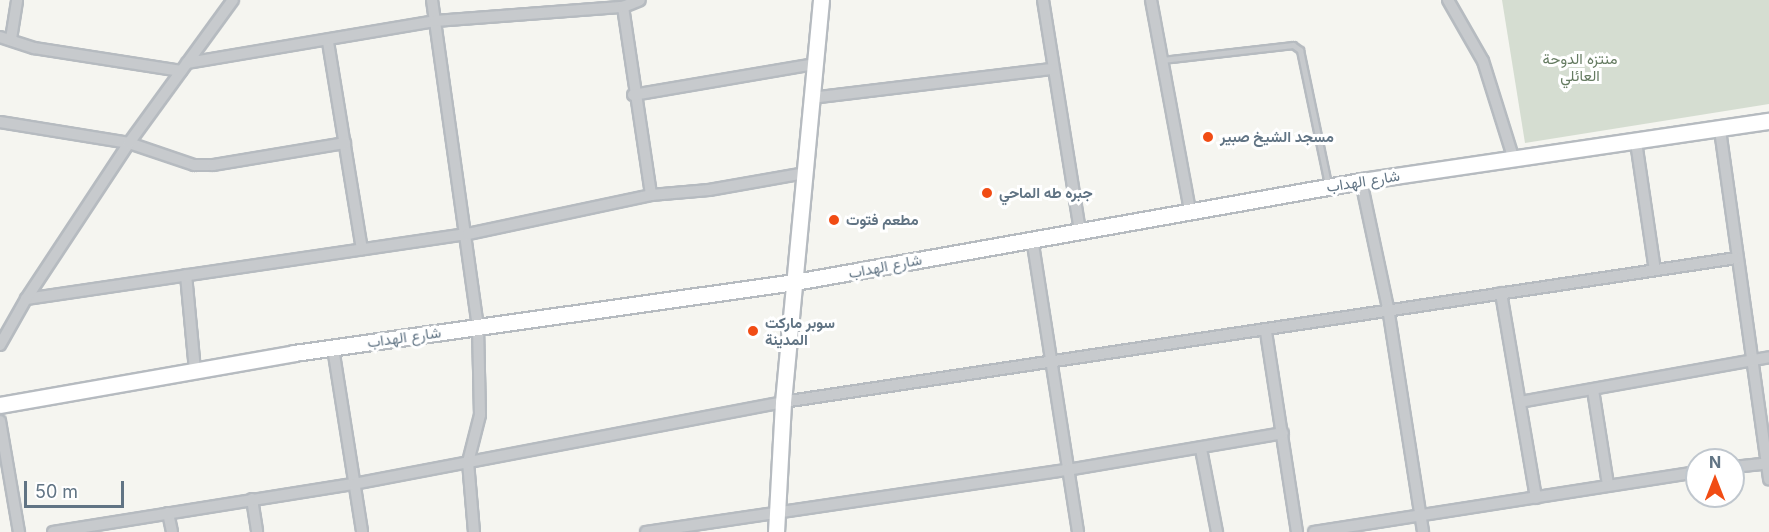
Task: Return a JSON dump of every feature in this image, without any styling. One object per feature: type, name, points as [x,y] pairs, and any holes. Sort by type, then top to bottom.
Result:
[{"type":"street","points":[[17,0],[6,38],[34,48],[184,67],[435,21],[623,6],[640,0]]},
{"type":"street","points":[[0,345],[26,299],[129,143],[233,0]]},
{"type":"street","points":[[432,0],[468,234],[478,327],[480,415],[468,462],[474,532]]},
{"type":"street","points":[[776,532],[783,402],[821,0]]},
{"type":"street","points":[[1043,0],[1051,69],[1080,230]]},
{"type":"street","points":[[1151,0],[1190,211]]},
{"type":"street","points":[[1448,0],[1483,61],[1513,157]]},
{"type":"street","points":[[623,6],[633,95],[651,195]]},
{"type":"street","points":[[328,42],[362,249]]},
{"type":"street","points":[[633,95],[815,64]]},
{"type":"street","points":[[811,98],[1051,69]]},
{"type":"street","name":"شارع الهداب","points":[[0,405],[333,348],[795,282],[1361,181],[1769,121]]},
{"type":"street","points":[[0,122],[129,143],[182,163],[213,165],[345,143]]},
{"type":"street","points":[[1720,130],[1736,258],[1769,480]]},
{"type":"street","points":[[1636,142],[1655,270]]},
{"type":"street","points":[[26,299],[468,234],[651,195],[709,190],[805,173]]},
{"type":"street","points":[[1361,181],[1388,308],[1423,532]]},
{"type":"street","points":[[1032,238],[1078,532]]},
{"type":"street","points":[[53,532],[354,483],[783,402],[1051,365],[1266,332],[1388,308],[1736,258]]},
{"type":"street","points":[[186,275],[195,370]]},
{"type":"street","points":[[1501,293],[1536,498]]},
{"type":"street","points":[[1266,332],[1298,532]]},
{"type":"street","points":[[333,348],[362,532]]},
{"type":"street","points":[[1520,402],[1769,357]]},
{"type":"street","points":[[1593,390],[1608,485]]},
{"type":"street","points":[[0,421],[20,532]]},
{"type":"street","points":[[646,532],[778,510],[1067,470],[1201,449],[1283,433]]},
{"type":"street","points":[[1201,449],[1217,532]]},
{"type":"street","points":[[1745,466],[1767,463]]},
{"type":"street","points":[[1314,532],[1685,474]]},
{"type":"street","points":[[252,499],[257,532]]},
{"type":"street","points":[[168,513],[172,532]]},
{"type":"lane","points":[[1162,60],[1293,45],[1300,50],[1329,187]]},
{"type":"green space","name":"منتزه الدوحة العائلي","points":[[1502,0],[1769,0],[1769,104],[1525,143]]},
{"type":"place","name":"مسجد الشيخ صبير","points":[[1208,137]]},
{"type":"place","name":"جبره طه الماحي","points":[[987,193]]},
{"type":"place","name":"مطعم فتوت","points":[[834,220]]},
{"type":"place","name":"سوبر ماركت المدينة","points":[[753,331]]}]
